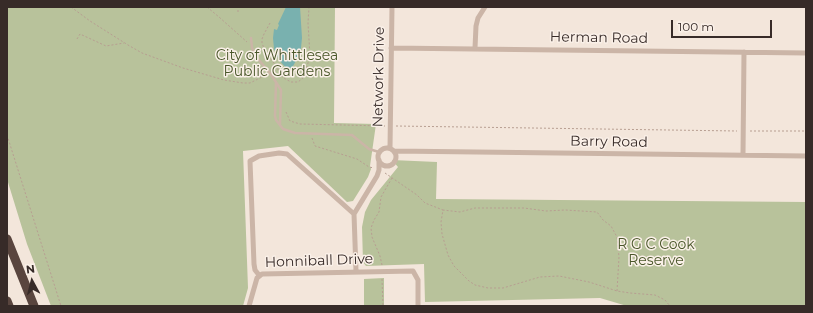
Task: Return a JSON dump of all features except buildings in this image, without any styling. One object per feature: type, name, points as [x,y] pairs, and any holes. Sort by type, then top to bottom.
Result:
[{"type":"highway","points":[[7,239],[34,306]]},
{"type":"highway","points":[[7,301],[9,306]]},
{"type":"street","name":"Network Drive","points":[[392,7],[390,126],[392,149]]},
{"type":"street","points":[[475,48],[476,26],[478,18],[485,7]]},
{"type":"street","name":"Herman Road","points":[[392,48],[806,52]]},
{"type":"street","points":[[743,155],[744,52]]},
{"type":"street","points":[[356,272],[354,214],[380,170],[379,152],[385,148],[392,149],[396,155],[396,159],[391,165],[380,170]]},
{"type":"street","name":"Barry Road","points":[[392,149],[411,152],[806,156]]},
{"type":"street","name":"Barry Road","points":[[396,159],[411,152]]},
{"type":"street","points":[[259,275],[255,270],[254,264],[250,161],[259,156],[287,154],[354,214]]},
{"type":"street","points":[[379,160],[384,165],[391,165]]},
{"type":"street","name":"Honniball Drive","points":[[249,306],[257,278],[259,275],[266,273],[413,271],[418,280],[418,306]]},
{"type":"lane","points":[[251,38],[252,48],[258,59],[270,73],[282,94],[280,125]]},
{"type":"lane","points":[[276,82],[275,116],[283,129],[295,133],[352,135],[369,149],[379,152]]},
{"type":"path","points":[[71,7],[124,43],[157,59],[194,72],[224,80],[246,83],[270,73]]},
{"type":"path","points":[[206,7],[228,24],[243,40],[252,43]]},
{"type":"path","points":[[238,7],[238,12]]},
{"type":"path","points":[[270,23],[262,39],[265,51],[276,66],[282,78],[291,82],[298,82],[303,78],[310,56],[308,23],[309,7]]},
{"type":"path","points":[[77,39],[80,34],[106,46],[124,43]]},
{"type":"path","points":[[222,84],[224,80]]},
{"type":"path","points":[[286,112],[288,118],[293,122],[312,125],[806,131]]},
{"type":"path","points":[[312,125],[312,140],[315,146],[357,159],[368,167],[380,170],[417,195],[425,203],[443,210],[460,212],[475,208],[524,208],[546,211],[573,210],[597,212],[603,220],[611,226],[618,237],[619,257],[617,291]]},
{"type":"path","points":[[7,135],[62,306]]},
{"type":"path","points":[[383,306],[380,256],[374,243],[371,228],[378,212],[381,197],[392,178]]},
{"type":"path","points":[[443,210],[441,222],[442,234],[448,255],[454,266],[475,285],[488,288],[503,288],[531,279],[550,275],[569,278],[617,291],[655,295],[665,300],[670,306]]},
{"type":"green space","name":"City of Whittlesea Public Gardens","points":[[7,7],[335,7],[334,123],[376,124],[370,166],[371,169],[368,177],[353,201],[347,202],[288,146],[243,151],[248,288],[243,306],[51,306],[27,244],[7,179]]},
{"type":"green space","name":"R G C Cook Reserve","points":[[392,160],[437,162],[436,199],[806,202],[806,306],[627,306],[600,298],[425,302],[424,264],[366,266],[363,262],[362,227],[365,212],[371,200],[398,167]]},
{"type":"green space","points":[[384,278],[384,306],[364,306],[364,279]]},
{"type":"water","points":[[286,7],[300,7],[302,38],[301,48],[297,59],[293,66],[288,70],[279,60],[274,49],[273,38],[274,29],[277,30],[278,24]]}]
